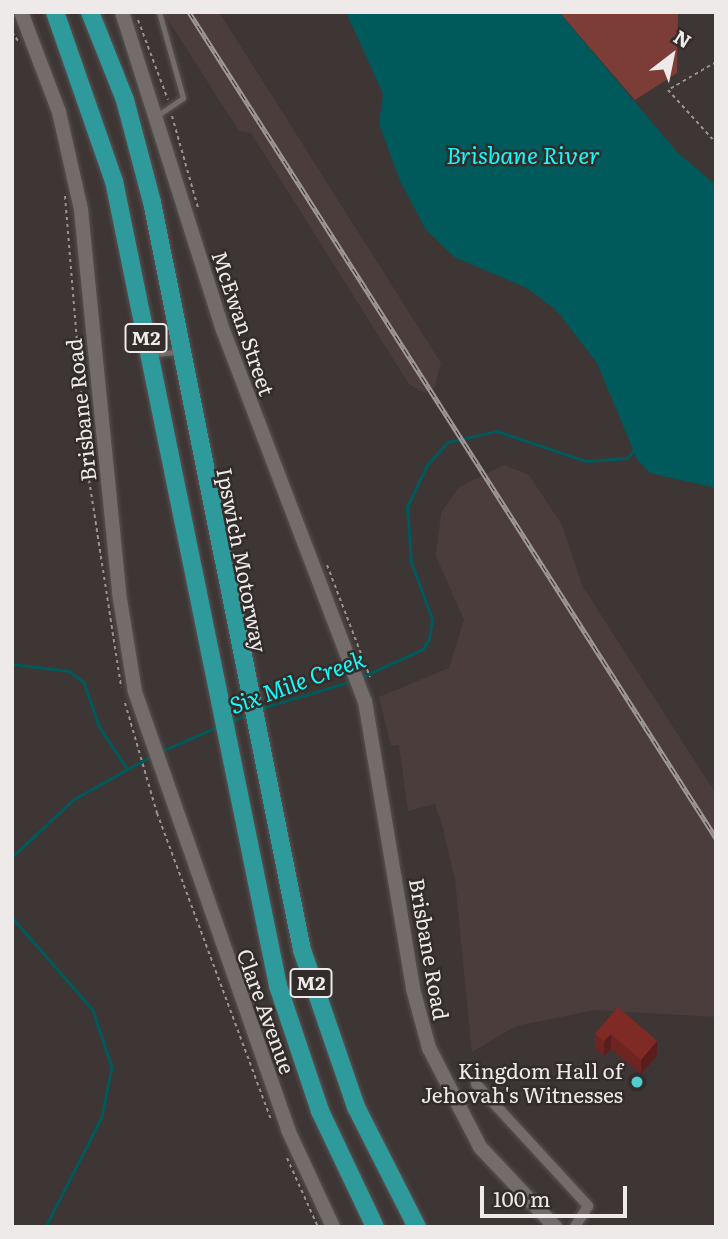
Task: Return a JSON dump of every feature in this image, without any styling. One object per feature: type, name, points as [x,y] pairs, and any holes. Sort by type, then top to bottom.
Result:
[{"type":"highway","name":"M2","points":[[55,12],[114,181],[236,784],[293,1039],[330,1137],[375,1227]]},
{"type":"highway","name":"Ipswich Motorway","points":[[90,12],[139,149],[263,775],[321,1013],[356,1107],[417,1227]]},
{"type":"main road","name":"McEwan Street","points":[[122,12],[164,113],[231,354],[350,639]]},
{"type":"main road","name":"Brisbane Road","points":[[18,23],[59,112],[81,209],[129,695],[164,810]]},
{"type":"main road","name":"Brisbane Road","points":[[350,639],[370,721],[411,979],[429,1048],[480,1147],[555,1227]]},
{"type":"main road","name":"Clare Avenue","points":[[164,810],[288,1130],[333,1227]]},
{"type":"street","points":[[476,1084],[588,1206],[575,1227]]},
{"type":"lane","points":[[159,12],[183,87],[181,103],[164,113]]},
{"type":"lane","points":[[150,354],[181,351]]},
{"type":"path","points":[[135,12],[164,113],[199,213]]},
{"type":"path","points":[[18,23],[23,48]]},
{"type":"path","points":[[716,62],[668,90],[716,142]]},
{"type":"path","points":[[63,182],[88,474],[129,695],[164,810],[276,1132]]},
{"type":"path","points":[[326,563],[350,639]]},
{"type":"path","points":[[285,1154],[318,1227]]},
{"type":"shaded area","points":[[163,12],[219,12],[441,363],[435,387],[425,393],[409,384],[251,133],[239,131]]},
{"type":"shaded area","points":[[559,12],[678,12],[677,73],[635,100]]},
{"type":"shaded area","points":[[504,465],[529,475],[562,525],[583,587],[716,794],[716,1017],[595,1010],[516,1026],[472,1052],[455,880],[442,825],[435,804],[408,811],[399,745],[391,746],[379,697],[449,668],[464,620],[436,556],[441,513],[459,487]]},
{"type":"water","name":"Brisbane River","points":[[346,12],[559,12],[677,152],[716,185],[716,488],[650,473],[637,459],[597,363],[556,310],[527,288],[454,257],[426,230],[400,181],[379,124],[383,94]]},
{"type":"building","points":[[618,1007],[657,1041],[641,1060],[611,1034],[604,1041],[595,1034]]},
{"type":"waterway","name":"Six Mile Creek","points":[[362,677],[423,649],[429,639],[432,619],[411,562],[407,507],[427,465],[448,442],[497,431],[586,461],[627,458],[635,449]]},
{"type":"waterway","points":[[12,664],[69,671],[84,682],[99,726],[126,767]]},
{"type":"waterway","name":"Six Mile Creek","points":[[262,708],[352,681]]},
{"type":"waterway","name":"Six Mile Creek","points":[[230,722],[249,714]]},
{"type":"waterway","name":"Six Mile Creek","points":[[162,751],[217,727]]},
{"type":"waterway","name":"Six Mile Creek","points":[[12,857],[74,799],[153,755]]},
{"type":"waterway","name":"Six Mile Creek","points":[[12,917],[93,1010],[112,1067],[102,1117],[46,1227]]},
{"type":"railway","points":[[189,12],[716,838]]},
{"type":"place","name":"Kingdom Hall of Jehovah's Witnesses","points":[[637,1082]]}]
